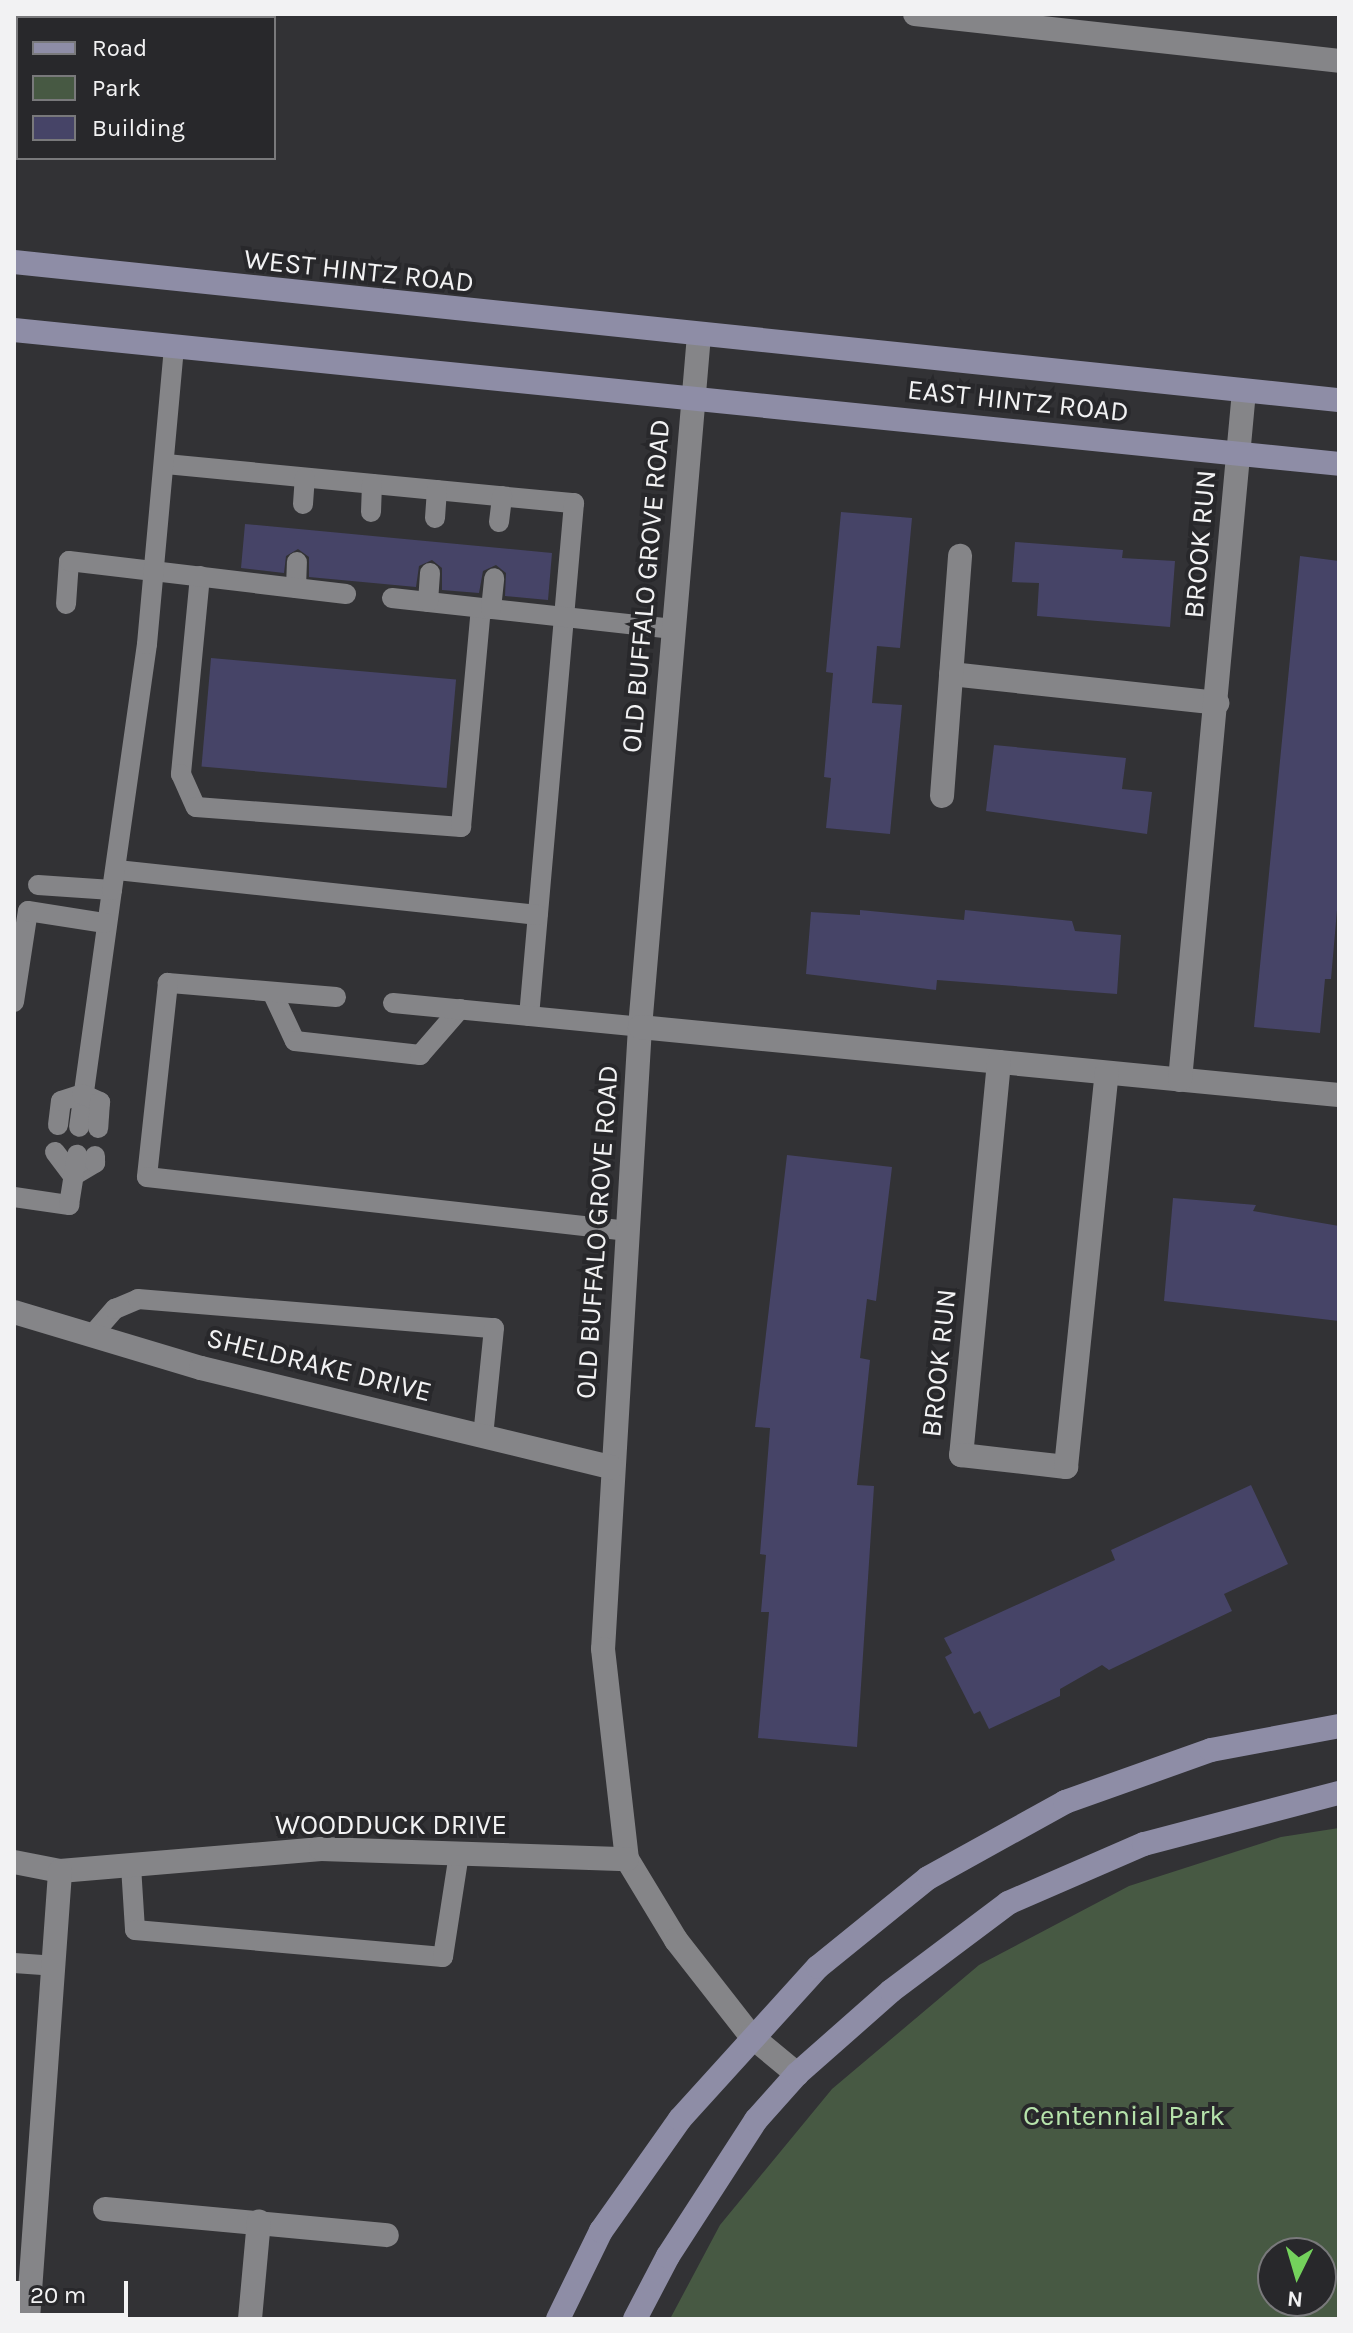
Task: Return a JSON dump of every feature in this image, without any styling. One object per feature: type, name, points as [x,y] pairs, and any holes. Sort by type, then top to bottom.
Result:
[{"type":"main road","name":"WEST HINTZ ROAD","points":[[14,262],[699,335]]},
{"type":"main road","points":[[14,330],[691,397]]},
{"type":"main road","name":"EAST HINTZ ROAD","points":[[699,335],[1339,400]]},
{"type":"main road","name":"EAST HINTZ ROAD","points":[[691,397],[1339,464]]},
{"type":"main road","points":[[558,2319],[601,2231],[680,2119],[751,2036],[818,1967],[928,1878],[1065,1802],[1211,1750],[1339,1726]]},
{"type":"main road","points":[[635,2319],[668,2256],[756,2120],[797,2074],[891,1991],[1008,1903],[1144,1844],[1339,1793]]},
{"type":"street","points":[[915,14],[1068,22],[1339,61]]},
{"type":"street","name":"OLD BUFFALO GROVE ROAD","points":[[699,335],[691,397],[640,1027],[611,1467],[603,1649],[627,1859],[676,1940],[751,2036],[797,2074]]},
{"type":"street","name":"BROOK RUN","points":[[1180,1080],[1244,391]]},
{"type":"street","points":[[942,796],[960,556]]},
{"type":"street","points":[[951,674],[1217,703]]},
{"type":"street","points":[[640,1027],[1339,1095]]},
{"type":"street","name":"BROOK RUN","points":[[999,1062],[961,1455],[1066,1467],[1107,1073]]},
{"type":"street","name":"SHELDRAKE DRIVE","points":[[14,1312],[201,1368],[611,1467]]},
{"type":"street","name":"WOODDUCK DRIVE","points":[[14,1862],[60,1871],[321,1849],[627,1859]]},
{"type":"street","points":[[28,2319],[60,1871]]},
{"type":"street","points":[[105,2209],[387,2235]]},
{"type":"street","points":[[250,2319],[259,2221]]},
{"type":"lane","points":[[82,1094],[105,923],[115,880],[156,570],[174,347]]},
{"type":"lane","points":[[166,464],[574,503],[567,617],[529,1016]]},
{"type":"lane","points":[[303,504],[305,478]]},
{"type":"lane","points":[[371,512],[372,484]]},
{"type":"lane","points":[[435,518],[437,490]]},
{"type":"lane","points":[[499,522],[502,496]]},
{"type":"lane","points":[[66,604],[69,561],[346,594]]},
{"type":"lane","points":[[296,588],[297,562]]},
{"type":"lane","points":[[428,602],[430,573]]},
{"type":"lane","points":[[200,576],[181,774],[196,807],[461,827],[486,608],[494,578]]},
{"type":"lane","points":[[392,598],[673,629]]},
{"type":"lane","points":[[14,1002],[28,911],[39,879],[115,880],[538,915]]},
{"type":"lane","points":[[28,911],[105,923]]},
{"type":"lane","points":[[336,997],[168,983],[147,1177],[626,1231]]},
{"type":"lane","points":[[272,992],[295,1041],[420,1055],[460,1009]]},
{"type":"lane","points":[[393,1003],[640,1027]]},
{"type":"lane","points":[[58,1125],[61,1101],[82,1094],[100,1102],[88,1128]]},
{"type":"lane","points":[[14,1197],[69,1205],[73,1176],[55,1152]]},
{"type":"lane","points":[[73,1176],[95,1163],[86,1155]]},
{"type":"lane","points":[[92,1335],[115,1309],[138,1299],[494,1328],[483,1436]]},
{"type":"lane","points":[[131,1866],[135,1930],[443,1957],[459,1854]]},
{"type":"lane","points":[[14,1963],[53,1966]]},
{"type":"green space","name":"Centennial Park","points":[[1339,1828],[1339,2319],[670,2319],[720,2225],[832,2089],[979,1965],[1129,1886],[1281,1837]]},
{"type":"building","points":[[841,512],[912,518],[900,648],[877,646],[872,703],[902,705],[890,834],[826,828],[831,778],[824,777],[833,673],[826,672]]},
{"type":"building","points":[[245,524],[552,553],[548,600],[505,596],[506,573],[496,565],[483,571],[479,593],[442,590],[442,568],[432,560],[419,566],[416,587],[309,577],[309,557],[298,549],[286,556],[284,573],[241,568]]},
{"type":"building","points":[[1015,542],[1123,550],[1122,558],[1175,561],[1170,627],[1037,616],[1039,583],[1012,582]]},
{"type":"building","points":[[1300,556],[1339,561],[1339,887],[1331,979],[1325,979],[1320,1033],[1254,1027]]},
{"type":"building","points":[[211,658],[456,679],[447,788],[202,767]]},
{"type":"building","points":[[994,745],[1126,758],[1122,789],[1152,792],[1147,834],[986,811]]},
{"type":"building","points":[[860,910],[964,920],[965,910],[1072,921],[1075,931],[1121,935],[1117,994],[937,980],[936,990],[806,974],[811,912],[860,915]]},
{"type":"building","points":[[787,1155],[892,1167],[876,1301],[867,1299],[860,1358],[870,1360],[857,1485],[874,1486],[857,1747],[758,1738],[769,1612],[761,1612],[766,1555],[760,1554],[770,1428],[755,1427]]},
{"type":"building","points":[[1173,1198],[1256,1205],[1253,1211],[1339,1226],[1339,1321],[1164,1301]]},
{"type":"building","points":[[1251,1485],[1288,1564],[1224,1594],[1232,1611],[1109,1670],[1102,1665],[1060,1689],[1060,1696],[989,1729],[980,1711],[974,1714],[945,1657],[952,1653],[944,1638],[1115,1560],[1111,1550]]}]
